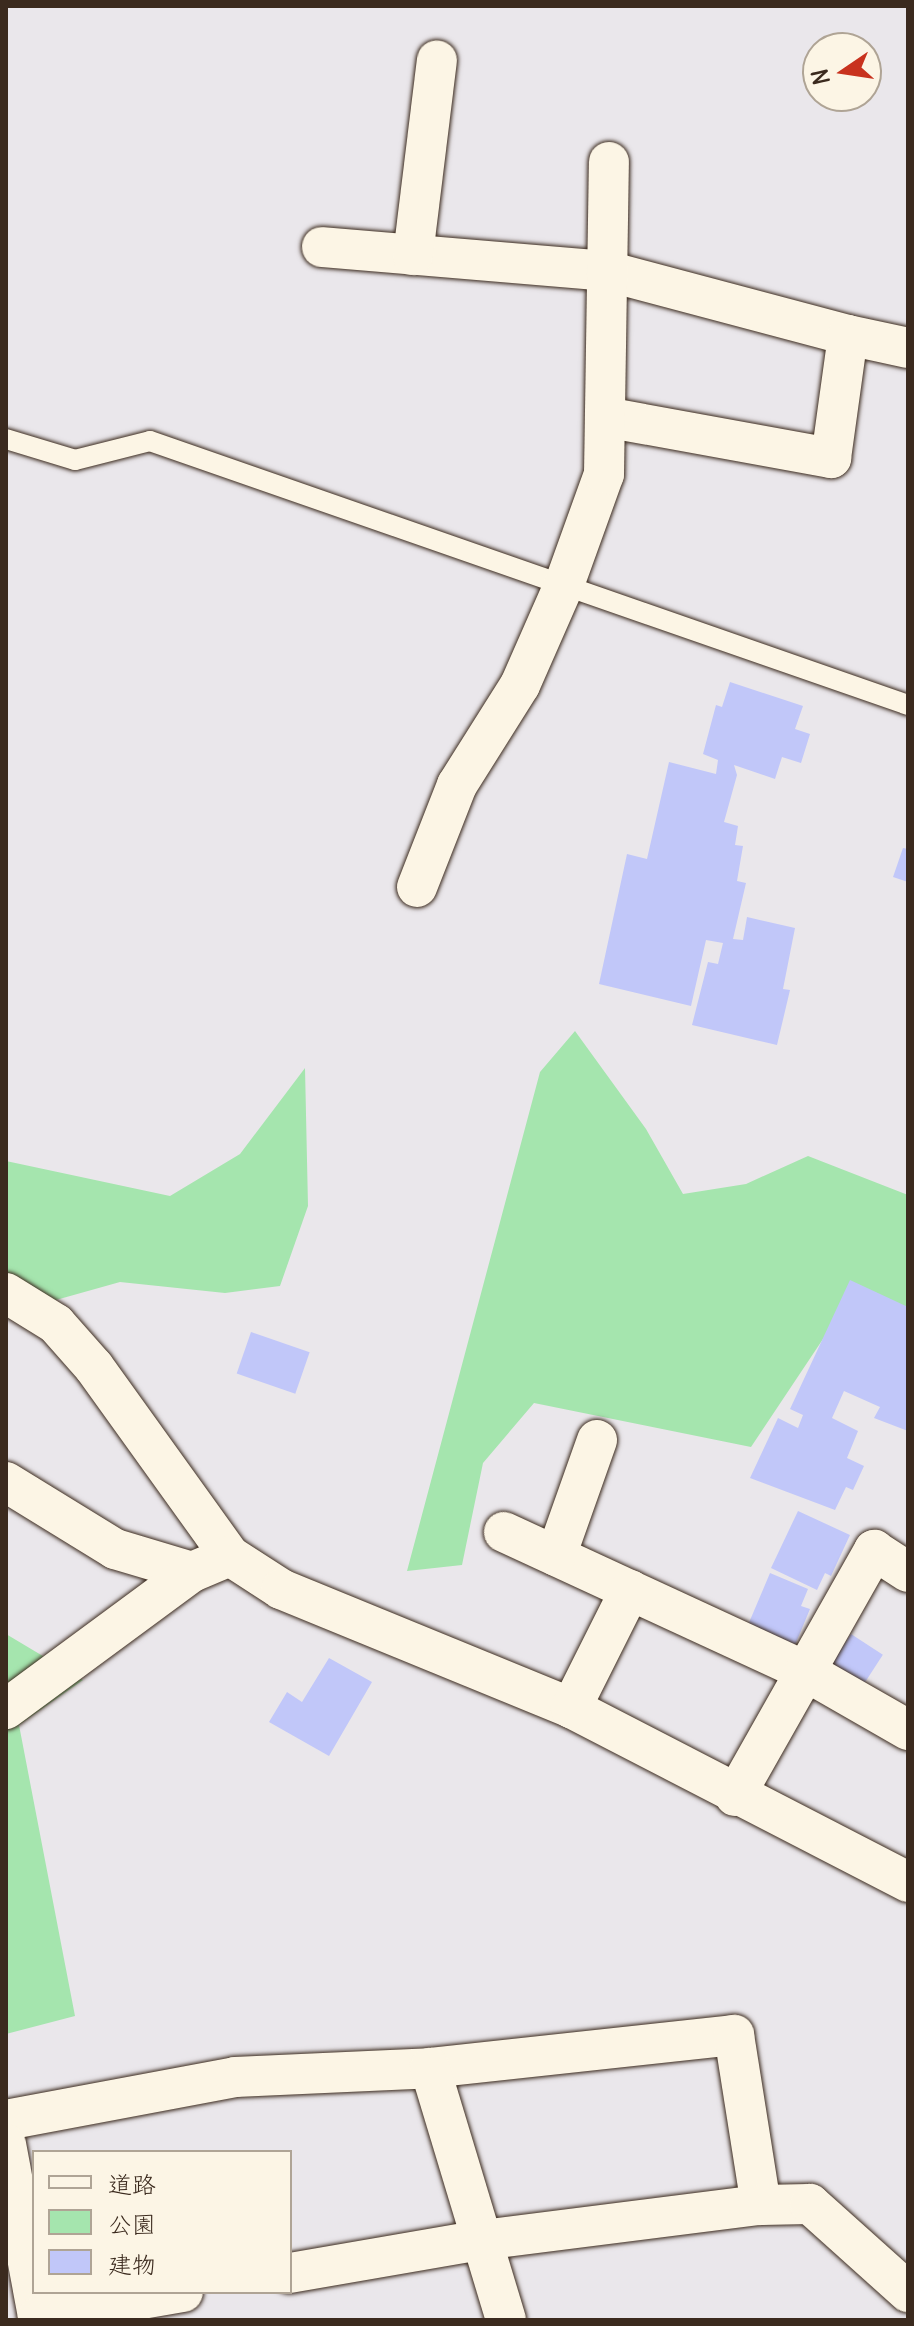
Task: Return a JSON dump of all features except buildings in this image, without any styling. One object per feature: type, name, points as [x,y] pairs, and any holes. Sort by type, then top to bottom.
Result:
[{"type":"street","points":[[413,255],[437,60]]},
{"type":"street","points":[[417,887],[457,785],[520,685],[564,585],[604,474],[609,162]]},
{"type":"street","points":[[322,247],[607,271],[908,348]]},
{"type":"street","points":[[605,417],[831,458],[848,335]]},
{"type":"street","points":[[6,1293],[56,1324],[94,1367],[230,1556],[281,1589],[571,1708],[735,1796],[908,1882]]},
{"type":"street","points":[[556,1556],[597,1440]]},
{"type":"street","points":[[6,1482],[115,1549],[192,1572]]},
{"type":"street","points":[[504,1532],[805,1671],[908,1730]]},
{"type":"street","points":[[735,1796],[874,1550],[908,1572]]},
{"type":"street","points":[[6,1709],[192,1572],[230,1556]]},
{"type":"street","points":[[571,1708],[630,1590]]},
{"type":"street","points":[[6,2120],[235,2077],[430,2068],[734,2035],[761,2205]]},
{"type":"street","points":[[430,2068],[506,2320]]},
{"type":"street","points":[[6,2144],[32,2285]]},
{"type":"street","points":[[292,2273],[482,2240],[761,2205],[810,2204],[908,2292]]},
{"type":"street","points":[[34,2294],[38,2317],[171,2294]]},
{"type":"street","points":[[902,2320],[908,2304]]},
{"type":"lane","points":[[6,439],[75,460],[150,441],[908,705]]},
{"type":"green space","points":[[575,1031],[646,1129],[683,1194],[746,1184],[808,1156],[908,1195],[908,1331],[853,1294],[751,1447],[534,1403],[483,1463],[462,1565],[407,1571],[540,1072]]},
{"type":"green space","points":[[305,1068],[308,1206],[280,1286],[225,1293],[120,1282],[6,1314],[6,1161],[170,1196],[240,1154]]},
{"type":"green space","points":[[6,1634],[83,1680],[19,1725],[75,2016],[6,2034]]}]
